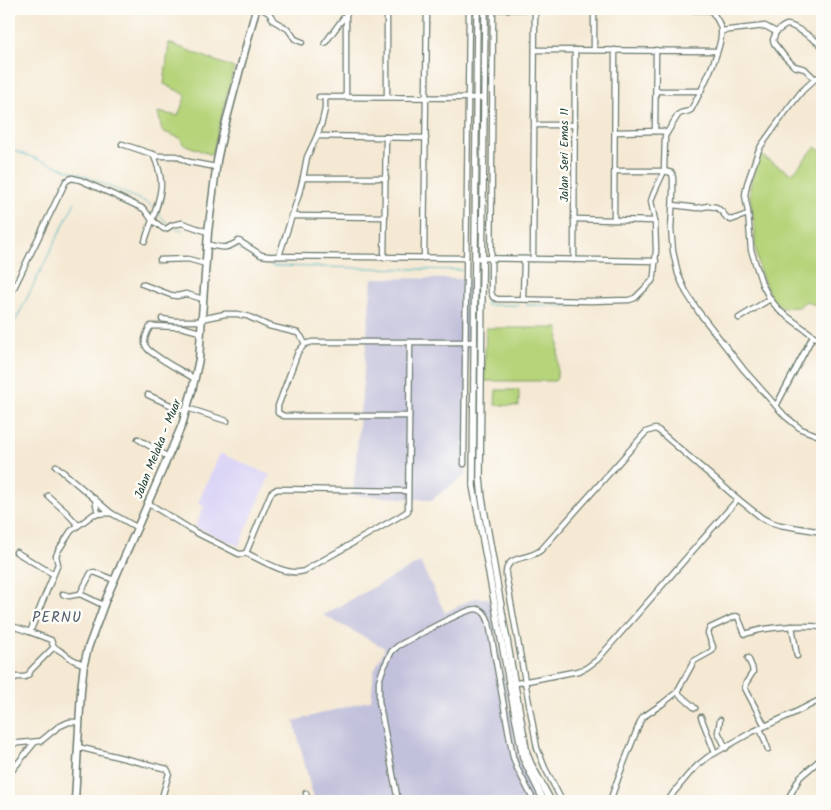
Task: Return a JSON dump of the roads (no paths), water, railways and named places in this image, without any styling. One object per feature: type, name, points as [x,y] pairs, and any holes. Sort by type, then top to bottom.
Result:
[{"type":"main road","name":"Jalan Melaka - Muar","points":[[75,801],[80,663],[187,410],[199,359],[208,232],[216,167],[222,137],[256,9]]},
{"type":"street","points":[[262,9],[269,13],[274,21],[288,29],[295,39],[302,42]]},
{"type":"street","points":[[387,9],[387,98]]},
{"type":"street","points":[[424,258],[427,9]]},
{"type":"street","points":[[464,464],[469,9]]},
{"type":"street","points":[[477,9],[474,486],[512,684],[528,754],[531,764],[551,801]]},
{"type":"street","points":[[493,9],[491,292],[493,297],[497,299],[629,300],[634,298],[652,281],[656,262],[656,250],[655,221],[651,201],[664,171],[665,136],[678,115],[681,112],[689,112],[691,110],[718,50],[722,36],[721,28],[711,10],[594,10],[576,9],[536,9],[493,9],[485,9],[481,488],[522,758],[544,801]]},
{"type":"street","points":[[534,259],[536,9]]},
{"type":"street","points":[[594,10],[594,50]]},
{"type":"street","points":[[346,97],[348,11]]},
{"type":"street","points":[[325,43],[348,11]]},
{"type":"street","points":[[821,45],[820,29],[822,22]]},
{"type":"street","points":[[815,78],[805,69],[794,66],[773,40],[776,32],[787,25],[792,26],[821,45]]},
{"type":"street","points":[[721,31],[765,26],[776,32]]},
{"type":"street","points":[[535,50],[718,50]]},
{"type":"street","name":"Jalan Seri Emas 11","points":[[574,260],[575,50]]},
{"type":"street","points":[[614,220],[616,50]]},
{"type":"street","points":[[655,131],[656,50]]},
{"type":"street","points":[[822,75],[815,78],[802,91],[758,152],[745,195],[751,250],[762,284],[770,299],[780,311],[822,342]]},
{"type":"street","points":[[656,91],[700,91]]},
{"type":"street","points":[[319,97],[484,98]]},
{"type":"street","points":[[279,256],[303,178],[307,157],[317,136],[325,109],[325,97]]},
{"type":"street","points":[[535,125],[575,125]]},
{"type":"street","points":[[615,132],[662,131],[667,133]]},
{"type":"street","points":[[317,136],[426,138]]},
{"type":"street","points":[[384,258],[386,137]]},
{"type":"street","points":[[122,144],[158,156],[176,156],[189,162],[216,167]]},
{"type":"street","points":[[145,241],[157,204],[161,184],[157,164],[152,154]]},
{"type":"street","points":[[615,171],[664,171],[672,173],[673,205],[671,229],[673,251],[678,274],[686,292],[698,311],[744,370],[776,406],[795,425],[807,432],[822,437]]},
{"type":"street","points":[[9,298],[66,181],[72,178],[96,186],[144,209],[164,229],[182,224],[208,232]]},
{"type":"street","points":[[303,178],[386,178]]},
{"type":"street","points":[[673,205],[697,208],[716,207],[731,220],[748,214]]},
{"type":"street","points":[[292,216],[385,218]]},
{"type":"street","points":[[574,219],[655,221]]},
{"type":"street","points":[[207,244],[220,248],[239,242],[261,255],[268,256],[466,258]]},
{"type":"street","points":[[475,258],[656,262]]},
{"type":"street","points":[[160,260],[188,259],[206,264]]},
{"type":"street","points":[[523,299],[524,259]]},
{"type":"street","points":[[142,284],[171,295],[186,294],[203,299]]},
{"type":"street","points":[[738,318],[770,299]]},
{"type":"street","points":[[162,318],[175,322],[201,320],[225,314],[238,314],[269,326],[298,334],[305,344]]},
{"type":"street","points":[[195,379],[168,364],[147,349],[145,339],[151,326],[181,327],[200,332]]},
{"type":"street","points":[[776,406],[813,336]]},
{"type":"street","points":[[409,416],[284,416],[278,413],[278,406],[298,352],[305,344],[312,342],[482,342]]},
{"type":"street","points":[[148,503],[239,554],[246,552],[288,572],[300,573],[408,511],[410,342]]},
{"type":"street","points":[[148,395],[187,410],[227,421]]},
{"type":"street","points":[[562,801],[539,756],[506,575],[507,565],[510,562],[537,554],[646,432],[655,429],[762,518],[770,522],[822,532]]},
{"type":"street","points":[[138,440],[168,457]]},
{"type":"street","points":[[56,466],[111,513],[138,528]]},
{"type":"street","points":[[246,552],[271,493],[277,488],[408,491]]},
{"type":"street","points":[[48,496],[78,525]]},
{"type":"street","points":[[95,499],[98,514]]},
{"type":"street","points":[[512,684],[578,671],[597,660],[738,499]]},
{"type":"street","points":[[30,632],[58,564],[56,556],[58,550],[70,531],[94,514],[111,513]]},
{"type":"street","points":[[16,552],[54,574]]},
{"type":"street","points":[[80,594],[91,573],[94,572],[114,580]]},
{"type":"street","points":[[63,594],[69,596],[80,594],[103,605]]},
{"type":"street","points":[[398,801],[379,701],[379,681],[383,669],[392,651],[398,646],[461,613],[473,609],[483,611],[487,616],[513,757],[534,801]]},
{"type":"street","points":[[610,801],[640,722],[646,714],[676,692],[694,661],[712,651],[713,647],[708,633],[710,628],[736,616],[745,634],[763,629],[792,626],[811,625],[822,627]]},
{"type":"street","points":[[9,625],[50,640],[54,647],[69,658],[80,663]]},
{"type":"street","points":[[792,626],[798,656]]},
{"type":"street","points":[[9,683],[16,677],[26,677],[54,647]]},
{"type":"street","points":[[748,658],[753,672],[745,688],[766,726]]},
{"type":"street","points":[[676,692],[694,708]]},
{"type":"street","points":[[668,801],[698,764],[760,728],[821,699],[822,706]]},
{"type":"street","points":[[701,717],[715,754]]},
{"type":"street","points":[[720,720],[718,732],[726,748]]},
{"type":"street","points":[[9,744],[41,741],[58,727],[69,722],[79,722]]},
{"type":"street","points":[[760,728],[768,749]]},
{"type":"street","points":[[9,774],[35,742]]},
{"type":"street","points":[[78,747],[167,769],[169,773],[161,801]]},
{"type":"street","points":[[787,801],[800,777],[822,758]]},
{"type":"street","points":[[306,793],[308,801]]},
{"type":"waterway","points":[[9,149],[85,176],[150,204],[154,209]]},
{"type":"waterway","points":[[9,334],[75,202]]},
{"type":"waterway","points":[[157,212],[168,224]]},
{"type":"waterway","points":[[176,229],[182,230]]},
{"type":"waterway","points":[[234,247],[272,266],[462,270]]},
{"type":"waterway","points":[[486,269],[486,305],[519,305]]},
{"type":"waterway","points":[[526,305],[574,306]]},
{"type":"district","name":"PERNU","points":[[57,618]]}]
